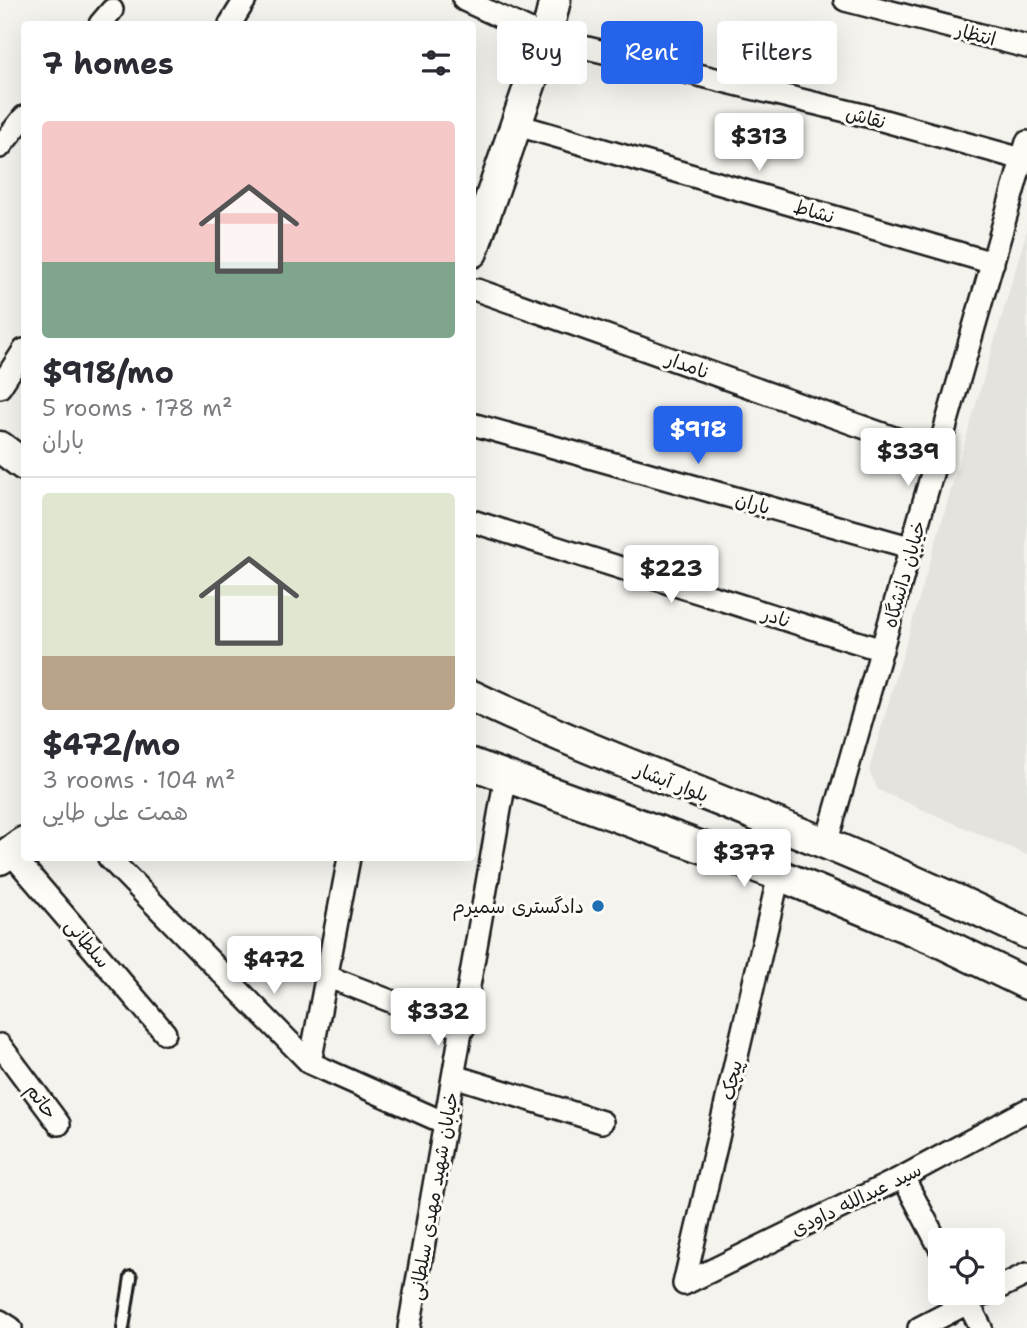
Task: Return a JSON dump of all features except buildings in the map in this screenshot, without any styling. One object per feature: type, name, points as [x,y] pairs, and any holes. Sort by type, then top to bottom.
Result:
[{"type":"street","points":[[232,21],[246,0]]},
{"type":"street","name":"نقاش","points":[[464,0],[509,21]]},
{"type":"street","points":[[550,21],[555,0]]},
{"type":"street","name":"انتظار","points":[[845,0],[1027,47]]},
{"type":"street","name":"نقاش","points":[[587,48],[867,116],[1025,151]]},
{"type":"street","points":[[476,240],[529,84]]},
{"type":"street","points":[[0,147],[21,121]]},
{"type":"street","name":"نشاط","points":[[514,124],[993,263]]},
{"type":"street","name":"خیابان دانشگاه","points":[[826,844],[1025,151]]},
{"type":"street","name":"نامدار","points":[[477,290],[939,454]]},
{"type":"street","points":[[0,387],[21,354]]},
{"type":"street","name":"باران","points":[[476,425],[913,548]]},
{"type":"street","points":[[0,447],[21,463]]},
{"type":"street","name":"نادر","points":[[476,522],[882,650]]},
{"type":"street","name":"بلوار آبشار","points":[[476,698],[563,740],[826,844],[1027,933]]},
{"type":"street","points":[[476,765],[779,876],[932,938],[1027,984]]},
{"type":"street","name":"خیابان شهید مهدی سلطانی","points":[[409,1328],[506,775]]},
{"type":"street","name":"سلطانی","points":[[12,851],[165,1033]]},
{"type":"street","points":[[112,861],[310,1063],[445,1123]]},
{"type":"street","points":[[310,1063],[348,861]]},
{"type":"street","name":"پیچک","points":[[684,1284],[779,876]]},
{"type":"street","points":[[326,976],[463,1029]]},
{"type":"street","name":"حاتم","points":[[0,1045],[59,1124]]},
{"type":"street","points":[[454,1076],[602,1122]]},
{"type":"street","name":"سید عبدالله داودی","points":[[684,1284],[903,1177],[1027,1110]]},
{"type":"street","points":[[903,1177],[930,1228]]},
{"type":"street","points":[[1005,1285],[1027,1274]]},
{"type":"street","points":[[919,1328],[954,1305]]},
{"type":"street","points":[[969,1305],[981,1328]]},
{"type":"street","points":[[0,1321],[10,1328]]},
{"type":"lane","points":[[124,1328],[131,1277]]},
{"type":"shaded area","points":[[1027,230],[1027,855],[878,790],[869,770]]},
{"type":"place","name":"دادگستری سمیرم","points":[[598,906]]}]
